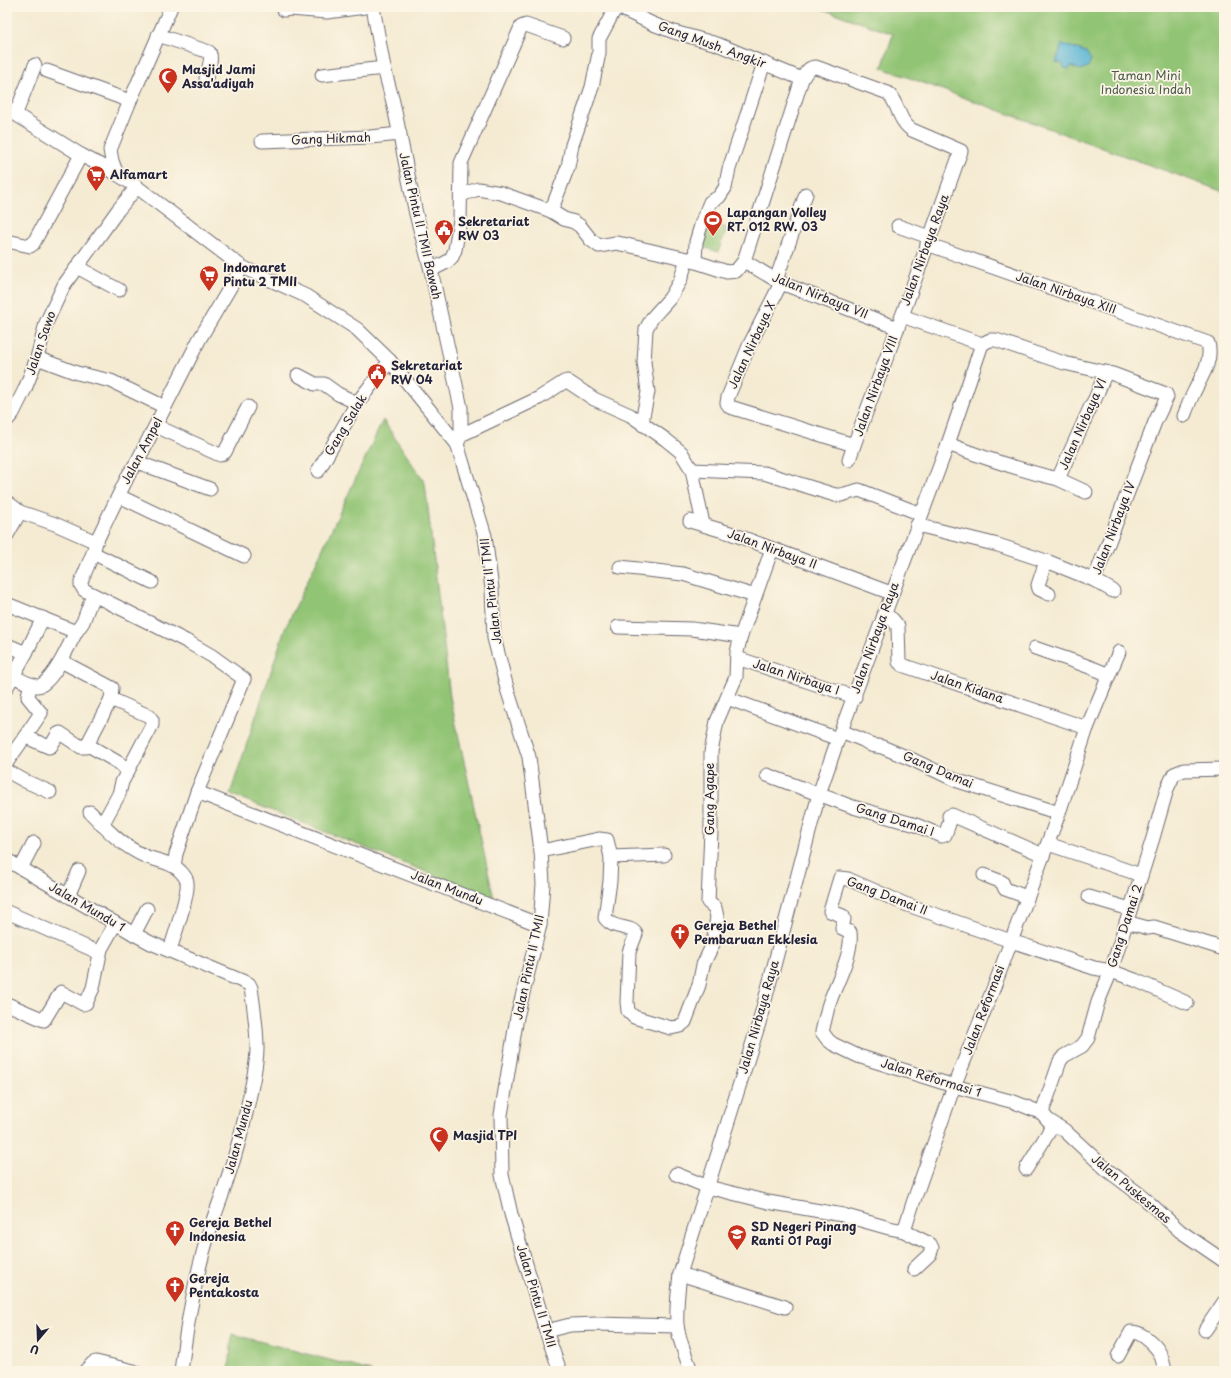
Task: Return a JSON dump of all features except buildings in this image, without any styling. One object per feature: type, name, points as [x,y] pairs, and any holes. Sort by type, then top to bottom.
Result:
[{"type":"street","points":[[117,174],[110,150],[171,7]]},
{"type":"street","points":[[284,10],[290,9],[327,12],[365,7]]},
{"type":"street","name":"Jalan Pintu II TMII Bawah","points":[[373,7],[384,68],[400,134],[416,214],[431,270],[461,408],[459,439]]},
{"type":"street","name":"Gang Mush. Angkir","points":[[551,211],[568,167],[572,145],[592,87],[599,39],[615,9],[622,9],[674,32],[717,44],[802,79]]},
{"type":"street","points":[[431,270],[447,262],[452,257],[455,250],[460,220],[461,163],[522,27],[526,25],[563,38]]},
{"type":"street","points":[[158,35],[209,52],[211,59],[206,78]]},
{"type":"street","points":[[643,425],[643,416],[648,392],[644,362],[646,329],[652,318],[670,298],[691,260],[702,222],[710,202],[719,197],[725,188],[729,169],[764,63]]},
{"type":"street","points":[[35,65],[11,111],[81,155],[117,174],[137,187],[242,267],[318,303],[357,329],[390,361],[459,439],[539,398],[567,381],[594,399],[630,415],[681,452],[692,470],[703,524]]},
{"type":"street","name":"Jalan Nirbaya Raya","points":[[691,1371],[681,1343],[677,1326],[680,1274],[759,1024],[819,794],[884,614],[948,444],[982,344],[900,322],[961,151],[906,126],[902,121],[892,98],[888,93],[882,90],[816,67],[811,67],[808,69],[802,79]]},
{"type":"street","points":[[322,75],[384,68]]},
{"type":"street","points":[[47,71],[130,101]]},
{"type":"street","points":[[461,194],[478,189],[501,193],[551,211],[580,226],[591,240],[599,246],[616,243],[627,245],[691,260],[721,270],[732,272],[736,271],[744,261],[802,79]]},
{"type":"street","name":"Gang Hikmah","points":[[262,141],[370,137],[400,134]]},
{"type":"street","points":[[7,241],[30,246],[33,244],[81,155]]},
{"type":"street","name":"Jalan Sawo","points":[[7,420],[13,413],[19,401],[37,358],[46,323],[64,285],[118,210],[137,187]]},
{"type":"street","name":"Jalan Nirbaya X","points":[[730,407],[727,403],[728,397],[778,281],[806,194]]},
{"type":"street","name":"Jalan Nirbaya XIII","points":[[898,226],[928,240],[1208,343],[1208,361],[1184,416]]},
{"type":"street","name":"Jalan Nirbaya VII","points":[[744,261],[778,281],[900,322]]},
{"type":"street","points":[[77,267],[119,290]]},
{"type":"street","name":"Jalan Ampel","points":[[93,595],[84,590],[81,582],[95,547],[132,470],[202,335],[242,267]]},
{"type":"street","name":"Jalan Nirbaya VIII","points":[[730,407],[854,446],[900,322]]},
{"type":"street","points":[[982,344],[990,340],[996,340],[1064,363],[1106,372]]},
{"type":"street","points":[[37,358],[77,373],[111,381],[165,407]]},
{"type":"street","name":"Gang Salak","points":[[318,471],[356,403],[390,361]]},
{"type":"street","name":"Jalan Nirbaya IV","points":[[692,470],[764,473],[835,495],[841,495],[859,490],[919,520],[1046,561],[1094,580],[1155,422],[1167,396],[1106,372]]},
{"type":"street","name":"Jalan Nirbaya VI","points":[[948,444],[993,461],[1028,472],[1058,479],[1106,372]]},
{"type":"street","points":[[298,375],[315,384],[324,384],[338,394],[356,403]]},
{"type":"street","points":[[156,426],[218,455],[222,455],[225,452],[248,407]]},
{"type":"street","name":"Jalan Pintu II TMII","points":[[459,439],[485,536],[492,589],[494,638],[508,692],[528,757],[541,851],[543,884],[540,924],[518,1017],[501,1115],[502,1175],[511,1214],[546,1331],[560,1371]]},
{"type":"street","points":[[849,460],[854,446]]},
{"type":"street","points":[[137,462],[210,488]]},
{"type":"street","points":[[1058,479],[1086,492]]},
{"type":"street","points":[[119,496],[244,556]]},
{"type":"street","points":[[7,502],[20,512],[56,524],[152,582]]},
{"type":"street","points":[[7,535],[20,512]]},
{"type":"street","name":"Jalan Nirbaya II","points":[[690,521],[703,524],[772,548],[892,593]]},
{"type":"street","name":"Gang Agape","points":[[611,857],[606,918],[613,925],[632,930],[636,934],[629,952],[628,1011],[634,1018],[672,1028],[680,1026],[685,1022],[699,985],[703,965],[713,944],[718,917],[715,908],[708,902],[710,758],[717,721],[736,677],[737,658],[741,636],[772,548]]},
{"type":"street","points":[[1046,561],[1038,585],[1039,589],[1049,594]]},
{"type":"street","points":[[620,567],[683,574],[755,596]]},
{"type":"street","points":[[1094,580],[1113,591]]},
{"type":"street","points":[[43,618],[10,681],[31,684],[38,687],[50,677],[61,662],[76,632],[83,622],[93,595],[186,641],[212,656],[244,679],[197,792],[176,854],[174,866]]},
{"type":"street","points":[[7,604],[76,632]]},
{"type":"street","name":"Jalan Kidana","points":[[884,614],[898,626],[899,662],[902,665],[1087,728]]},
{"type":"street","points":[[618,627],[692,629],[741,636]]},
{"type":"street","points":[[7,645],[26,653]]},
{"type":"street","points":[[1035,648],[1090,666],[1109,675]]},
{"type":"street","name":"Jalan Reformasi","points":[[904,1231],[954,1086],[994,987],[1059,813],[1087,728],[1119,652]]},
{"type":"street","name":"Jalan Nirbaya I","points":[[737,658],[855,696]]},
{"type":"street","points":[[24,738],[29,737],[49,747],[60,733],[81,747],[86,747],[111,699],[112,688],[61,662]]},
{"type":"street","points":[[7,762],[41,713],[28,697],[31,684]]},
{"type":"street","points":[[727,698],[840,735]]},
{"type":"street","points":[[102,825],[120,794],[122,782],[153,722],[149,716],[111,699]]},
{"type":"street","name":"Gang Damai","points":[[840,735],[863,740],[871,745],[882,747],[955,780],[1059,813]]},
{"type":"street","points":[[88,745],[119,763],[128,771]]},
{"type":"street","name":"Gang Damai 2","points":[[1042,1113],[1060,1061],[1064,1056],[1082,1046],[1088,1038],[1098,1002],[1111,971],[1167,789],[1174,774],[1184,770],[1224,769]]},
{"type":"street","points":[[7,771],[24,781],[50,792]]},
{"type":"street","points":[[767,775],[819,794]]},
{"type":"street","name":"Jalan Mundu","points":[[197,792],[540,924]]},
{"type":"street","name":"Gang Damai I","points":[[819,794],[853,807],[916,826],[942,836],[945,835],[950,821],[950,816],[952,814],[1045,849]]},
{"type":"street","points":[[90,812],[116,839],[136,852],[174,866],[185,877],[187,881],[179,921],[170,950]]},
{"type":"street","points":[[541,851],[602,839],[608,842],[611,857],[664,855]]},
{"type":"street","points":[[21,868],[34,844]]},
{"type":"street","points":[[1045,849],[1141,875]]},
{"type":"street","name":"Jalan Mundu 1","points":[[7,860],[115,924],[151,943],[170,950]]},
{"type":"street","points":[[68,896],[79,871]]},
{"type":"street","points":[[984,875],[1002,882],[1005,889],[1027,897]]},
{"type":"street","name":"Gang Damai II","points":[[824,1035],[822,1032],[828,1007],[848,954],[851,938],[850,932],[842,928],[844,919],[843,916],[830,911],[840,878],[848,879],[905,904],[1010,941]]},
{"type":"street","points":[[1089,897],[1130,909]]},
{"type":"street","points":[[134,934],[147,909]]},
{"type":"street","points":[[7,912],[100,953]]},
{"type":"street","points":[[1126,922],[1150,928],[1154,927],[1224,948]]},
{"type":"street","points":[[7,1004],[44,1020],[61,992],[82,1004],[86,1003],[93,988],[100,953],[115,924]]},
{"type":"street","points":[[1010,941],[1094,968],[1111,971],[1188,1003]]},
{"type":"street","name":"Jalan Mundu","points":[[170,950],[249,984],[256,1020],[257,1047],[256,1064],[247,1111],[228,1180],[210,1228],[196,1277],[186,1329],[181,1371]]},
{"type":"street","name":"Jalan Reformasi 1","points":[[824,1035],[833,1044],[858,1056],[954,1086],[1014,1102],[1042,1113]]},
{"type":"street","name":"Jalan Puskesmas","points":[[1042,1113],[1053,1125],[1064,1130],[1106,1169],[1143,1197],[1180,1231],[1224,1261]]},
{"type":"street","points":[[1026,1169],[1053,1125]]},
{"type":"street","points":[[676,1174],[708,1187],[768,1202],[843,1215],[904,1231],[930,1244],[932,1248],[930,1254],[914,1269]]},
{"type":"street","points":[[680,1274],[786,1307]]},
{"type":"street","points":[[1205,1330],[1224,1302]]},
{"type":"street","points":[[546,1331],[570,1325],[590,1324],[677,1326]]},
{"type":"street","points":[[1118,1356],[1131,1332],[1138,1332],[1156,1345],[1165,1371]]},
{"type":"street","points":[[85,1371],[96,1362],[134,1371]]},
{"type":"green space","name":"Taman Mini Indonesia Indah","points":[[817,7],[1224,7],[1224,192],[882,68],[893,34]]},
{"type":"green space","name":"Lapangan Volley RT. 012 RW. 03","points":[[709,221],[727,228],[718,252],[700,246]]},
{"type":"green space","points":[[383,420],[425,483],[450,697],[494,899],[230,794],[285,629]]},
{"type":"green space","points":[[232,1334],[371,1371],[229,1371]]},
{"type":"water","points":[[1062,44],[1086,52],[1091,60],[1088,67],[1080,70],[1071,66],[1069,69],[1064,68],[1063,64],[1056,62]]},
{"type":"place","name":"Masjid Jami Assa'adiyah","points":[[168,94]]},
{"type":"place","name":"Alfamart","points":[[96,192]]},
{"type":"place","name":"Lapangan Volley RT. 012 RW. 03","points":[[713,237]]},
{"type":"place","name":"Sekretariat RW 03","points":[[444,246]]},
{"type":"place","name":"Indomaret Pintu 2 TMII","points":[[209,292]]},
{"type":"place","name":"Sekretariat RW 04","points":[[377,390]]},
{"type":"place","name":"Gereja Bethel Pembaruan Ekklesia","points":[[680,950]]},
{"type":"place","name":"Masjid TPI","points":[[439,1153]]},
{"type":"place","name":"Gereja Bethel Indonesia","points":[[175,1247]]},
{"type":"place","name":"SD Negeri Pinang Ranti 01 Pagi","points":[[737,1251]]},
{"type":"place","name":"Gereja Pentakosta","points":[[175,1303]]}]
